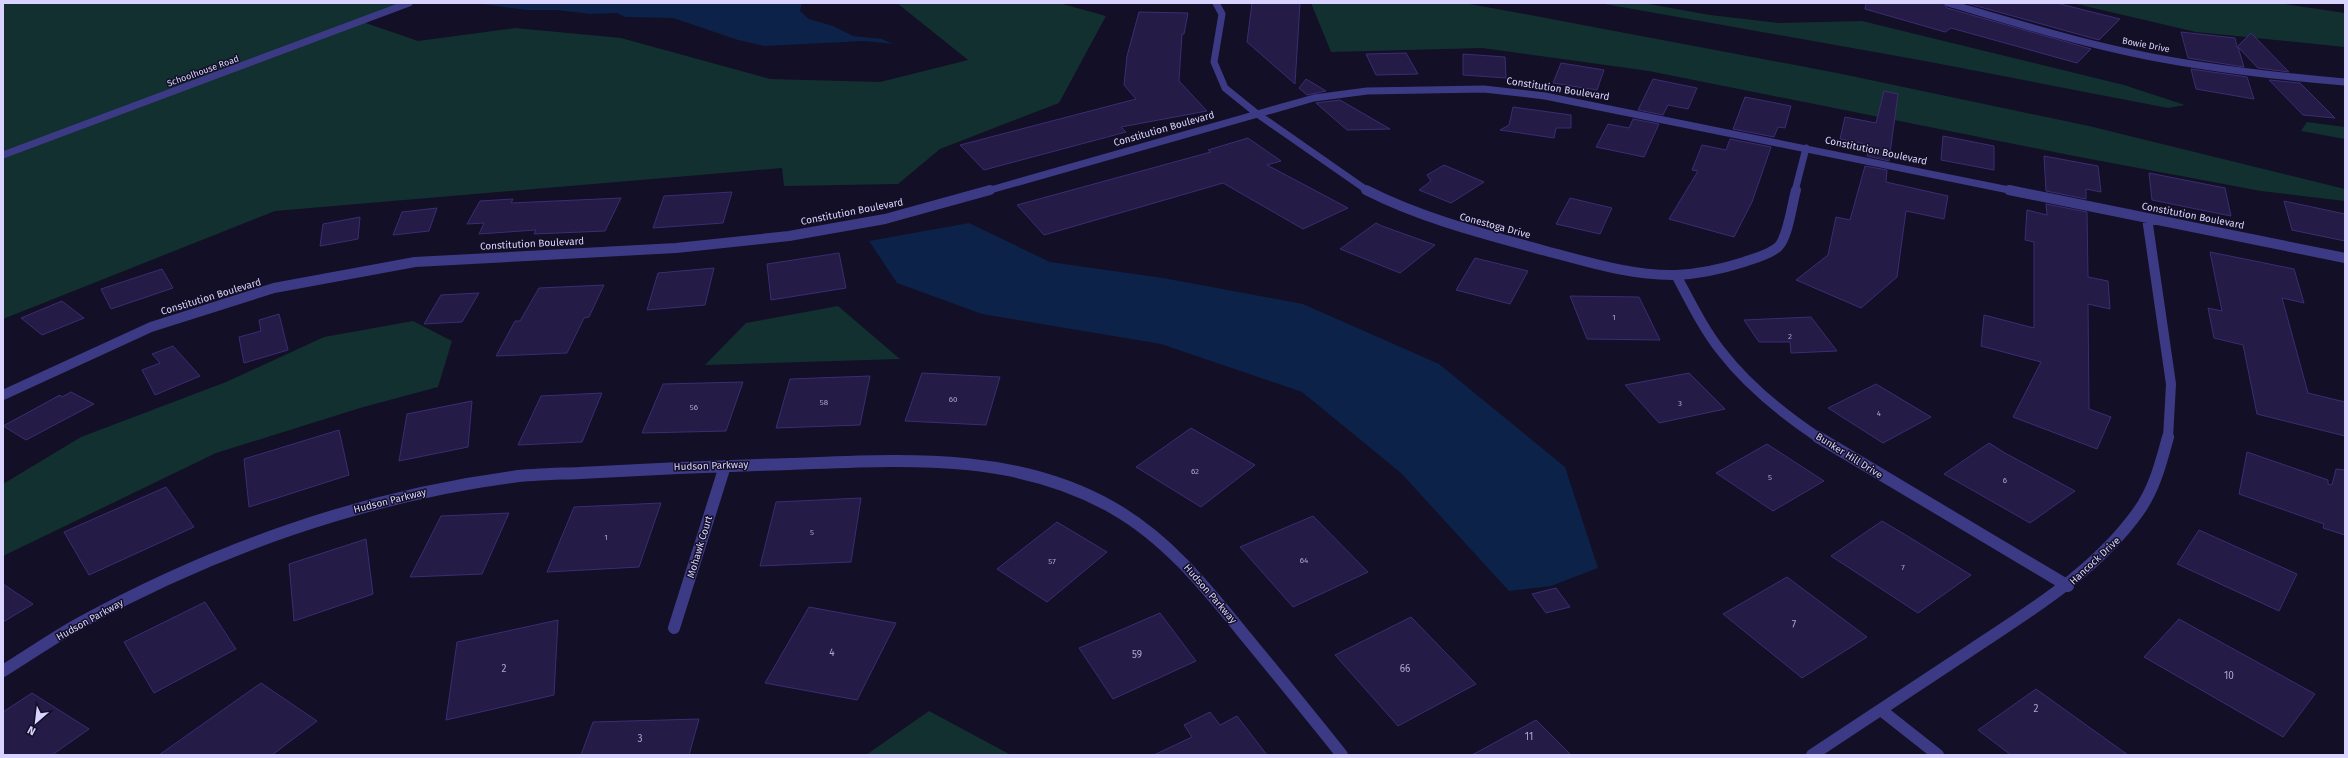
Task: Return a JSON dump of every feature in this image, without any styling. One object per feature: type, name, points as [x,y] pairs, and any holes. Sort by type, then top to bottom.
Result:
[{"type":"street","name":"Schoolhouse Road","points":[[3,155],[409,3]]},
{"type":"street","name":"Conestoga Drive","points":[[1216,3],[1222,14],[1214,62],[1225,88],[1256,113],[1364,189],[1395,205],[1450,225],[1562,255],[1636,272],[1676,275],[1715,271],[1740,265],[1762,256],[1778,247],[1785,233],[1806,148]]},
{"type":"street","name":"Bowie Drive","points":[[1948,3],[2103,46],[2153,56],[2245,72],[2345,82]]},
{"type":"street","name":"Constitution Boulevard","points":[[3,395],[150,328],[274,288],[368,269],[415,262],[676,248],[789,236],[885,219],[1256,113],[1314,98],[1368,90],[1484,89],[1545,96],[2345,258]]},
{"type":"street","name":"Hancock Drive","points":[[1812,755],[2068,586],[2118,540],[2138,513],[2159,472],[2169,435],[2172,410],[2170,384],[2147,218]]},
{"type":"street","name":"Bunker Hill Drive","points":[[1676,275],[1700,319],[1728,360],[1758,390],[1797,422],[1855,460],[2068,586]]},
{"type":"street","name":"Hudson Parkway","points":[[3,672],[67,630],[120,602],[198,566],[281,532],[354,509],[415,493],[506,478],[725,466],[916,459],[976,464],[1028,473],[1091,497],[1112,507],[1158,538],[1196,575],[1342,755]]},
{"type":"street","name":"Mohawk Court","points":[[674,628],[725,466]]},
{"type":"street","points":[[1882,710],[1938,755]]},
{"type":"green space","points":[[3,3],[413,3],[363,22],[418,41],[515,28],[621,38],[770,79],[880,82],[968,60],[897,3],[1059,3],[1106,16],[1059,103],[940,149],[898,184],[784,186],[782,168],[275,211],[3,319]]},
{"type":"green space","points":[[1311,3],[1464,3],[1837,73],[2089,126],[2345,189],[2345,201],[2261,191],[2069,155],[1649,71],[1482,48],[1331,52]]},
{"type":"green space","points":[[1599,3],[1643,3],[1710,15],[1779,23],[1862,21],[2124,85],[2185,105],[2168,108],[1925,61]]},
{"type":"green space","points":[[2072,3],[2278,3],[2345,13],[2345,47],[2196,32]]},
{"type":"green space","points":[[2307,122],[2345,127],[2345,139],[2301,131]]},
{"type":"green space","points":[[838,306],[900,359],[705,365],[746,323]]},
{"type":"green space","points":[[413,321],[452,341],[438,387],[360,408],[216,453],[3,556],[3,484],[81,437],[226,382],[324,337]]},
{"type":"green space","points":[[929,711],[1011,755],[866,755]]},
{"type":"water","points":[[474,3],[802,3],[800,11],[809,19],[833,26],[853,36],[882,39],[893,44],[864,41],[764,46],[738,40],[673,18],[625,17],[617,13],[591,14],[556,10],[527,10]]},
{"type":"water","points":[[969,223],[1050,262],[1163,278],[1303,304],[1439,364],[1565,467],[1598,568],[1551,586],[1509,591],[1401,473],[1302,392],[1161,344],[982,314],[897,283],[869,241]]},
{"type":"building","points":[[1252,3],[1300,3],[1295,84],[1247,42]]},
{"type":"building","points":[[1866,3],[1943,3],[1947,8],[2091,49],[2077,63],[1951,28],[1945,32],[1865,9]]},
{"type":"building","points":[[1966,3],[2056,3],[2120,19],[2099,40]]},
{"type":"building","points":[[1139,12],[1188,13],[1184,34],[1182,34],[1179,81],[1207,111],[1121,127],[1126,132],[984,170],[960,145],[1136,99],[1124,85],[1127,56]]},
{"type":"building","points":[[2181,32],[2235,38],[2237,47],[2251,33],[2289,72],[2258,68],[2238,47],[2244,67],[2188,58]]},
{"type":"building","points":[[1406,53],[1418,74],[1376,75],[1366,54]]},
{"type":"building","points":[[1463,54],[1505,57],[1506,78],[1463,75]]},
{"type":"building","points":[[1561,63],[1604,70],[1597,90],[1553,83]]},
{"type":"building","points":[[2191,69],[2247,77],[2254,99],[2196,89]]},
{"type":"building","points":[[1306,79],[1326,91],[1307,95],[1299,88]]},
{"type":"building","points":[[1653,79],[1697,88],[1688,109],[1668,105],[1663,115],[1638,110]]},
{"type":"building","points":[[2269,80],[2300,83],[2335,118],[2303,115]]},
{"type":"building","points":[[1884,91],[1898,94],[1889,161],[1867,156],[1870,145],[1840,139],[1845,117],[1876,123]]},
{"type":"building","points":[[1745,97],[1791,106],[1785,128],[1778,127],[1774,137],[1733,129]]},
{"type":"building","points":[[1340,100],[1390,129],[1347,130],[1316,103]]},
{"type":"building","points":[[1513,107],[1571,115],[1571,128],[1556,128],[1554,138],[1500,130],[1509,125]]},
{"type":"building","points":[[1633,119],[1659,124],[1644,157],[1596,147],[1608,124],[1629,128]]},
{"type":"building","points":[[1943,136],[1994,146],[1994,170],[1941,160]]},
{"type":"building","points":[[1248,138],[1281,161],[1267,165],[1348,208],[1303,229],[1223,183],[1044,235],[1017,205],[1211,152],[1208,150]]},
{"type":"building","points":[[1730,139],[1771,147],[1752,202],[1734,237],[1669,219],[1698,171],[1692,170],[1702,145],[1726,150]]},
{"type":"building","points":[[2044,156],[2098,166],[2101,192],[2086,189],[2086,199],[2046,191]]},
{"type":"building","points":[[1444,165],[1484,182],[1451,203],[1419,190],[1431,181],[1427,175]]},
{"type":"building","points":[[1865,166],[1887,170],[1886,182],[1948,196],[1944,219],[1906,211],[1897,277],[1861,308],[1796,280],[1828,255],[1836,217],[1850,220]]},
{"type":"building","points":[[2149,173],[2225,188],[2231,216],[2152,200]]},
{"type":"building","points":[[732,192],[723,223],[653,228],[664,196]]},
{"type":"building","points":[[621,198],[605,231],[534,234],[536,230],[479,234],[484,223],[467,224],[480,201],[513,199],[511,203]]},
{"type":"building","points":[[1570,198],[1612,208],[1600,234],[1556,224]]},
{"type":"building","points":[[2284,201],[2345,214],[2345,241],[2292,230]]},
{"type":"building","points":[[2046,204],[2087,212],[2088,277],[2108,281],[2110,309],[2088,304],[2089,409],[2111,417],[2097,449],[2013,417],[2041,362],[1981,346],[1984,315],[2034,328],[2034,242],[2025,240],[2027,210],[2047,215]]},
{"type":"building","points":[[437,208],[429,231],[393,235],[402,212]]},
{"type":"building","points":[[360,217],[358,239],[320,246],[323,224]]},
{"type":"building","points":[[1376,223],[1435,245],[1400,273],[1340,249]]},
{"type":"building","points":[[2210,252],[2294,269],[2304,303],[2282,298],[2308,393],[2345,402],[2345,436],[2257,414],[2243,345],[2214,338],[2208,308],[2222,311]]},
{"type":"building","points":[[839,253],[846,288],[771,300],[767,264]]},
{"type":"building","points":[[1475,258],[1528,271],[1510,304],[1456,290]]},
{"type":"building","points":[[714,268],[705,305],[647,310],[658,273]]},
{"type":"building","points":[[162,269],[173,288],[111,309],[101,289]]},
{"type":"building","points":[[604,285],[589,317],[584,318],[567,353],[496,356],[515,321],[520,321],[539,288]]},
{"type":"building","points":[[479,293],[462,322],[424,324],[441,295]]},
{"type":"building","points":[[1570,296],[1639,297],[1660,340],[1587,339]]},
{"type":"building","points":[[62,301],[84,318],[42,335],[21,318]]},
{"type":"building","points":[[279,314],[288,350],[244,363],[239,337],[261,331],[259,320]]},
{"type":"building","points":[[1811,317],[1837,351],[1791,353],[1790,342],[1759,342],[1744,320]]},
{"type":"building","points":[[173,346],[200,376],[155,395],[142,370],[160,363],[152,354]]},
{"type":"building","points":[[922,373],[1000,377],[986,425],[905,421]]},
{"type":"building","points":[[1689,373],[1725,409],[1659,423],[1625,385]]},
{"type":"building","points":[[870,376],[860,425],[776,428],[790,379]]},
{"type":"building","points":[[743,382],[726,431],[642,433],[663,384]]},
{"type":"building","points":[[1876,384],[1931,417],[1883,443],[1828,408]]},
{"type":"building","points":[[71,392],[94,404],[26,440],[3,426],[60,395],[62,397]]},
{"type":"building","points":[[602,393],[582,442],[518,445],[541,396]]},
{"type":"building","points":[[472,401],[468,447],[399,461],[407,414]]},
{"type":"building","points":[[1191,428],[1255,465],[1201,507],[1136,467]]},
{"type":"building","points":[[339,430],[349,475],[249,507],[244,459]]},
{"type":"building","points":[[1989,443],[2075,491],[2030,523],[1944,474]]},
{"type":"building","points":[[1767,444],[1824,481],[1773,511],[1716,473]]},
{"type":"building","points":[[2247,452],[2328,480],[2328,484],[2332,485],[2336,469],[2345,470],[2345,535],[2323,528],[2324,524],[2239,494]]},
{"type":"building","points":[[166,487],[194,527],[89,575],[64,532]]},
{"type":"building","points":[[861,498],[851,562],[760,566],[776,502]]},
{"type":"building","points":[[661,503],[639,567],[547,572],[574,507]]},
{"type":"building","points":[[509,513],[482,574],[410,577],[441,516]]},
{"type":"building","points":[[1313,516],[1368,572],[1293,607],[1240,547]]},
{"type":"building","points":[[1882,521],[1971,575],[1918,613],[1831,556]]},
{"type":"building","points":[[1057,522],[1107,552],[1047,602],[997,569]]},
{"type":"building","points":[[2199,530],[2297,574],[2279,611],[2177,564]]},
{"type":"building","points":[[366,539],[373,594],[294,621],[289,564]]},
{"type":"building","points":[[1787,577],[1867,637],[1802,678],[1723,614]]},
{"type":"building","points":[[3,584],[33,604],[3,622]]},
{"type":"building","points":[[1556,588],[1570,607],[1546,613],[1532,594]]},
{"type":"building","points":[[205,602],[236,649],[154,693],[124,642]]},
{"type":"building","points":[[809,607],[896,623],[857,700],[765,683]]},
{"type":"building","points":[[1160,613],[1196,661],[1113,699],[1079,648]]},
{"type":"building","points":[[1411,617],[1476,684],[1398,726],[1335,655]]},
{"type":"building","points":[[2179,619],[2315,694],[2283,737],[2144,657]]},
{"type":"building","points":[[558,620],[554,695],[446,720],[457,642]]},
{"type":"building","points":[[261,683],[317,721],[272,755],[159,755]]},
{"type":"building","points":[[2036,689],[2128,755],[2011,755],[1978,730]]},
{"type":"building","points":[[32,693],[89,729],[52,755],[3,755],[3,712]]},
{"type":"building","points":[[1210,712],[1220,725],[1237,716],[1267,755],[1154,755],[1192,737],[1184,725]]},
{"type":"building","points":[[699,719],[689,755],[581,755],[593,722]]},
{"type":"building","points":[[1536,720],[1571,755],[1472,755]]}]
